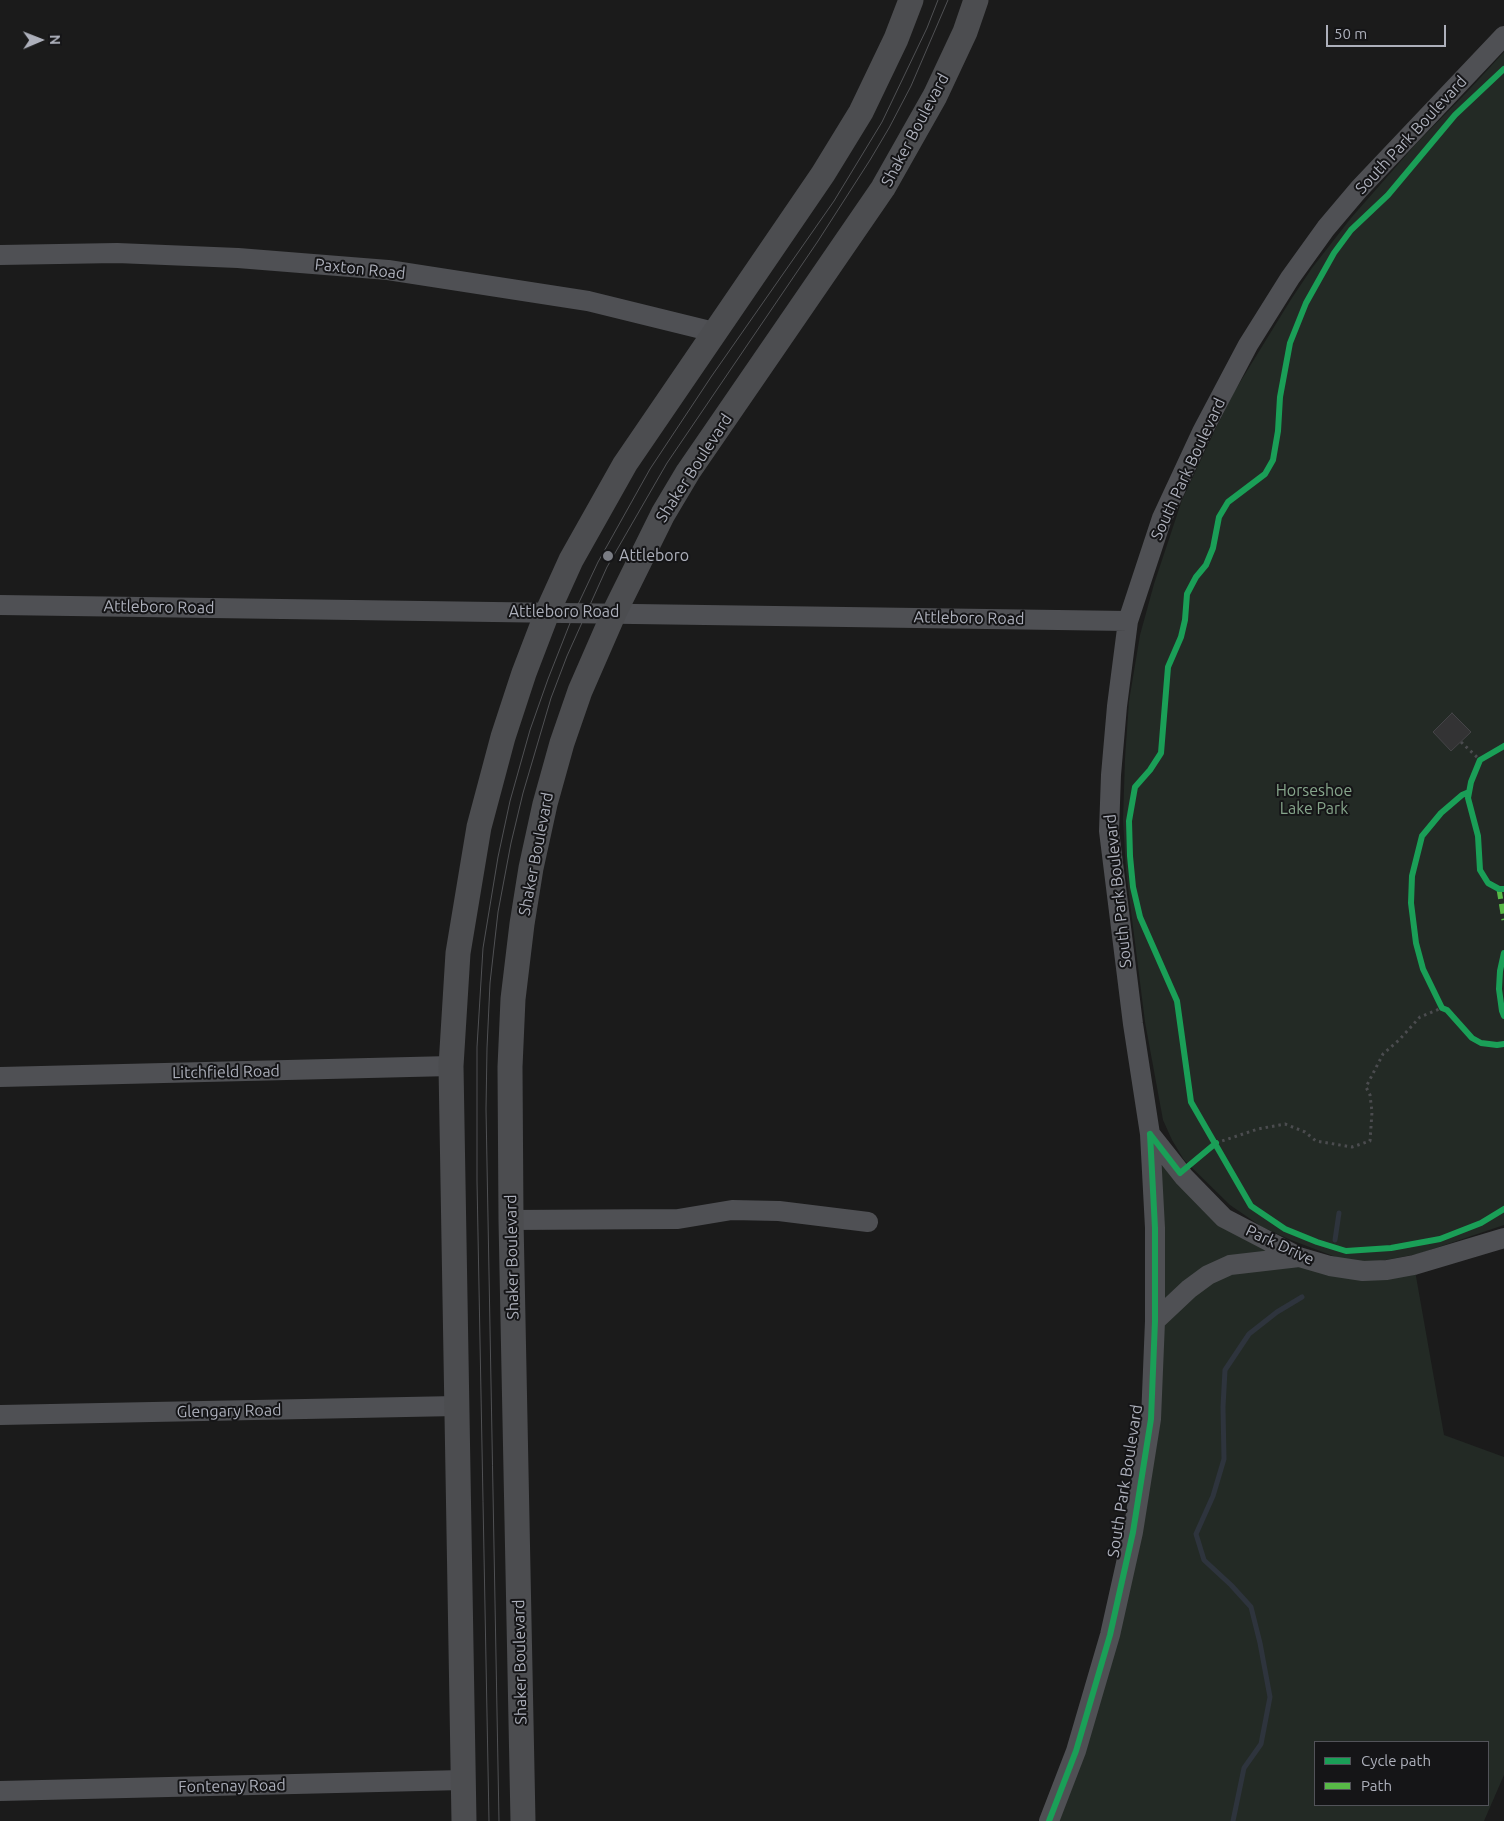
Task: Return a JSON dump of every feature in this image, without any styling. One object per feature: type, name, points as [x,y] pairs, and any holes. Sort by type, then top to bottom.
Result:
[{"type":"main road","points":[[464,1821],[451,1066],[458,953],[479,827],[508,721],[547,612],[571,560],[625,464],[823,174],[856,120],[896,39],[911,0]]},
{"type":"main road","name":"Shaker Boulevard","points":[[523,1821],[511,1220],[511,1035],[517,960],[527,891],[545,804],[562,743],[580,692],[614,613],[658,523],[688,472],[883,188],[935,96],[965,32],[976,0]]},
{"type":"street","name":"South Park Boulevard","points":[[1049,1821],[1076,1751],[1107,1644],[1130,1542],[1151,1419],[1155,1321],[1155,1228],[1150,1134],[1133,1024],[1110,831],[1111,775],[1117,706],[1128,621],[1162,518],[1202,432],[1248,345],[1290,278],[1326,228],[1359,189],[1504,36]]},
{"type":"street","name":"Paxton Road","points":[[0,255],[117,253],[238,258],[388,270],[588,301],[714,332]]},
{"type":"street","name":"Attleboro Road","points":[[0,605],[1128,621]]},
{"type":"street","name":"Litchfield Road","points":[[0,1077],[451,1066]]},
{"type":"street","name":"Park Drive","points":[[1150,1134],[1184,1177],[1224,1218],[1299,1257],[1327,1266],[1363,1271],[1387,1270],[1414,1265],[1504,1238]]},
{"type":"street","points":[[511,1220],[678,1219],[732,1210],[779,1211],[868,1222]]},
{"type":"street","points":[[1155,1321],[1189,1289],[1208,1275],[1230,1265],[1299,1257]]},
{"type":"street","name":"Glengary Road","points":[[0,1415],[457,1406]]},
{"type":"street","name":"Fontenay Road","points":[[0,1791],[464,1780]]},
{"type":"path","points":[[1461,742],[1480,760]]},
{"type":"path","points":[[1209,1149],[1214,1140],[1285,1124],[1305,1132],[1316,1141],[1352,1147],[1370,1141],[1372,1112],[1370,1095],[1366,1087],[1383,1054],[1420,1017],[1442,1008]]},
{"type":"green space","name":"Horseshoe Lake Park","points":[[1504,52],[1504,1225],[1418,1254],[1380,1261],[1349,1262],[1262,1227],[1230,1205],[1184,1160],[1163,1120],[1145,1022],[1126,871],[1123,820],[1129,701],[1140,635],[1154,584],[1182,500],[1234,392],[1312,268],[1351,218],[1415,145]]},
{"type":"green space","points":[[1150,1134],[1224,1218],[1299,1257],[1414,1265],[1444,1435],[1504,1457],[1504,1775],[1484,1821],[1049,1821],[1076,1751],[1151,1419]]},
{"type":"building","points":[[1452,713],[1471,732],[1451,751],[1433,732]]},
{"type":"waterway","points":[[1335,1240],[1339,1213]]},
{"type":"waterway","points":[[1233,1821],[1244,1768],[1261,1744],[1270,1697],[1251,1607],[1204,1560],[1196,1534],[1213,1496],[1224,1459],[1223,1407],[1225,1370],[1249,1334],[1277,1312],[1302,1297]]},
{"type":"tram line","points":[[489,1821],[477,1181],[477,1047],[483,948],[498,857],[510,801],[530,730],[548,679],[574,613],[598,562],[650,469],[711,377],[834,201],[882,122],[927,28],[938,0]]},
{"type":"tram line","points":[[499,1821],[486,1109],[487,1048],[490,983],[498,912],[523,793],[551,698],[567,656],[607,567],[667,463],[818,241],[870,160],[911,86],[948,0]]},
{"type":"marked path","points":[[1499,889],[1504,920]]},
{"type":"cycle path","points":[[1504,69],[1455,115],[1388,195],[1351,230],[1334,253],[1306,303],[1290,343],[1280,397],[1278,431],[1273,460],[1265,474],[1228,502],[1219,517],[1213,548],[1206,565],[1196,577],[1187,594],[1185,620],[1181,637],[1168,667],[1161,753],[1150,770],[1135,787],[1129,821],[1133,887],[1140,917],[1177,1001],[1191,1102],[1251,1206],[1285,1229],[1346,1251],[1391,1248],[1440,1239],[1481,1223],[1504,1209]]},
{"type":"cycle path","points":[[1504,746],[1480,760],[1471,782],[1468,798],[1478,836],[1480,870],[1488,883],[1499,889],[1504,889]]},
{"type":"cycle path","points":[[1469,792],[1462,795],[1441,813],[1422,836],[1412,876],[1411,903],[1416,943],[1423,969],[1442,1008],[1447,1010],[1472,1038],[1481,1043],[1504,1044]]},
{"type":"cycle path","points":[[1504,953],[1499,989],[1504,1016]]},
{"type":"cycle path","points":[[1150,1134],[1180,1173],[1216,1143]]},
{"type":"cycle path","points":[[1049,1821],[1076,1751],[1110,1635],[1133,1532],[1151,1419],[1155,1321],[1155,1228],[1150,1134]]},
{"type":"place","name":"Attleboro","points":[[608,556]]}]
